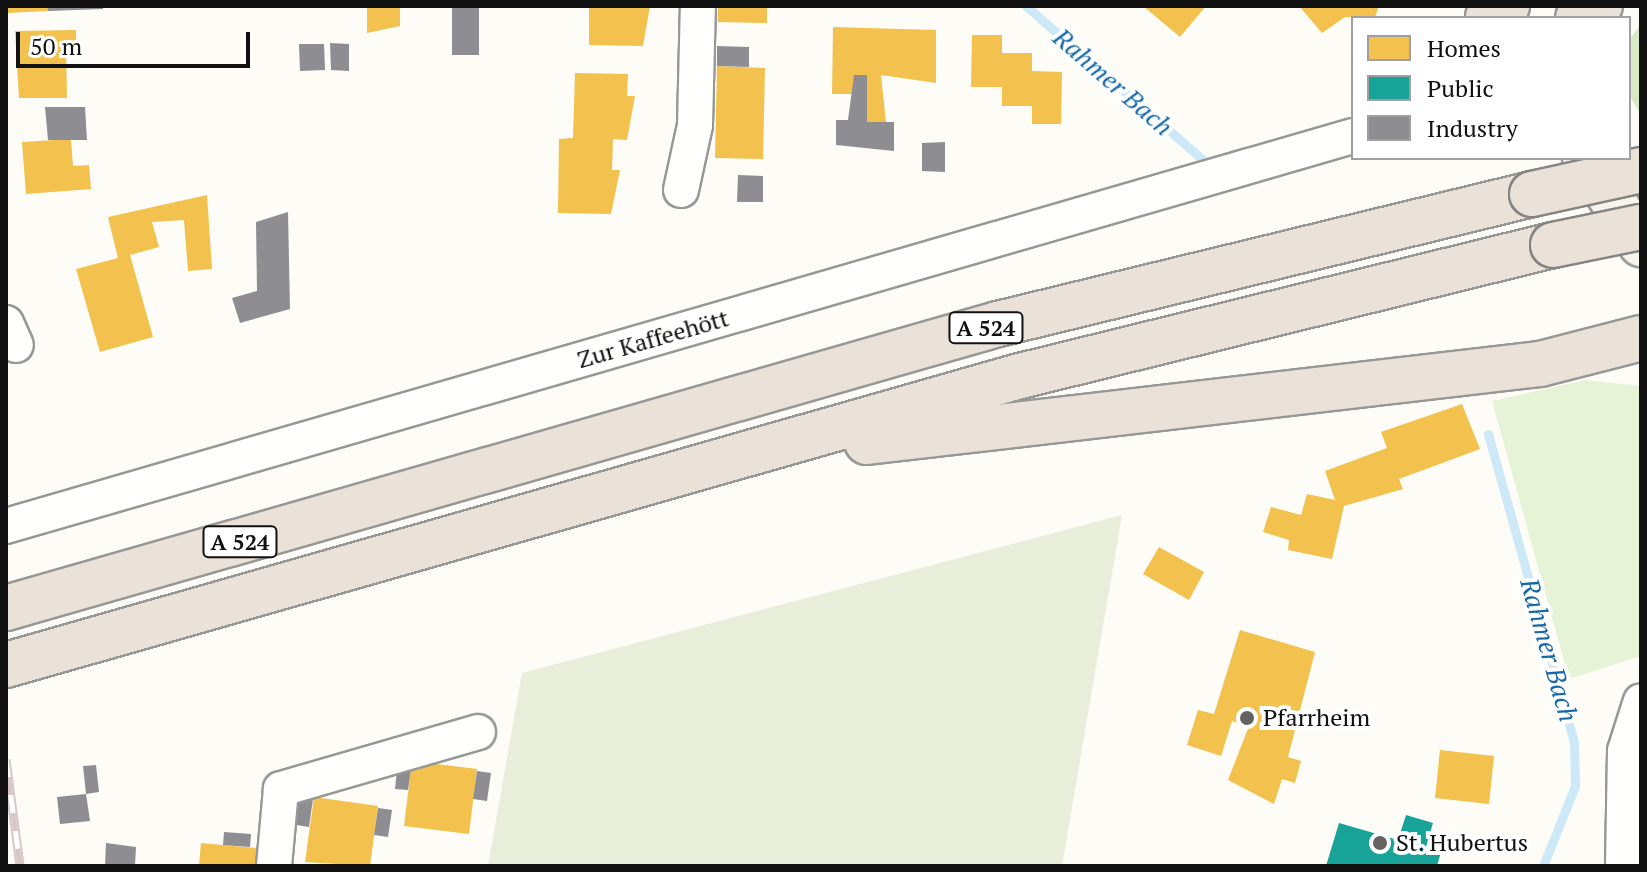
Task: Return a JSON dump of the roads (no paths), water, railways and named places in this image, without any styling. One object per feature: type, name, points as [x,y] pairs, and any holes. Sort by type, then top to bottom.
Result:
[{"type":"highway","points":[[1582,16],[1600,6]]},
{"type":"highway","name":"A 524","points":[[20,604],[998,324],[1641,170]]},
{"type":"highway","name":"A 524","points":[[6,665],[1020,376],[1553,245],[1641,227]]},
{"type":"highway","points":[[733,457],[1540,364],[1641,338]]},
{"type":"highway","points":[[1540,364],[1641,372]]},
{"type":"main road","points":[[1586,160],[1641,244]]},
{"type":"street","points":[[681,190],[695,125],[698,6]]},
{"type":"street","name":"Zur Kaffeehött","points":[[1300,154],[1351,116]]},
{"type":"street","name":"Zur Kaffeehött","points":[[15,523],[1300,154],[1351,137]]},
{"type":"street","points":[[1623,866],[1625,751],[1641,701]]},
{"type":"street","points":[[274,866],[281,789],[478,732]]},
{"type":"waterway","name":"Rahmer Bach","points":[[1026,6],[1201,158]]},
{"type":"waterway","name":"Rahmer Bach","points":[[1488,434],[1574,742],[1575,786],[1543,866]]},
{"type":"railway","points":[[6,759],[20,866]]},
{"type":"place","name":"Pfarrheim","points":[[1247,718]]},
{"type":"place","name":"St. Hubertus","points":[[1380,843]]}]
